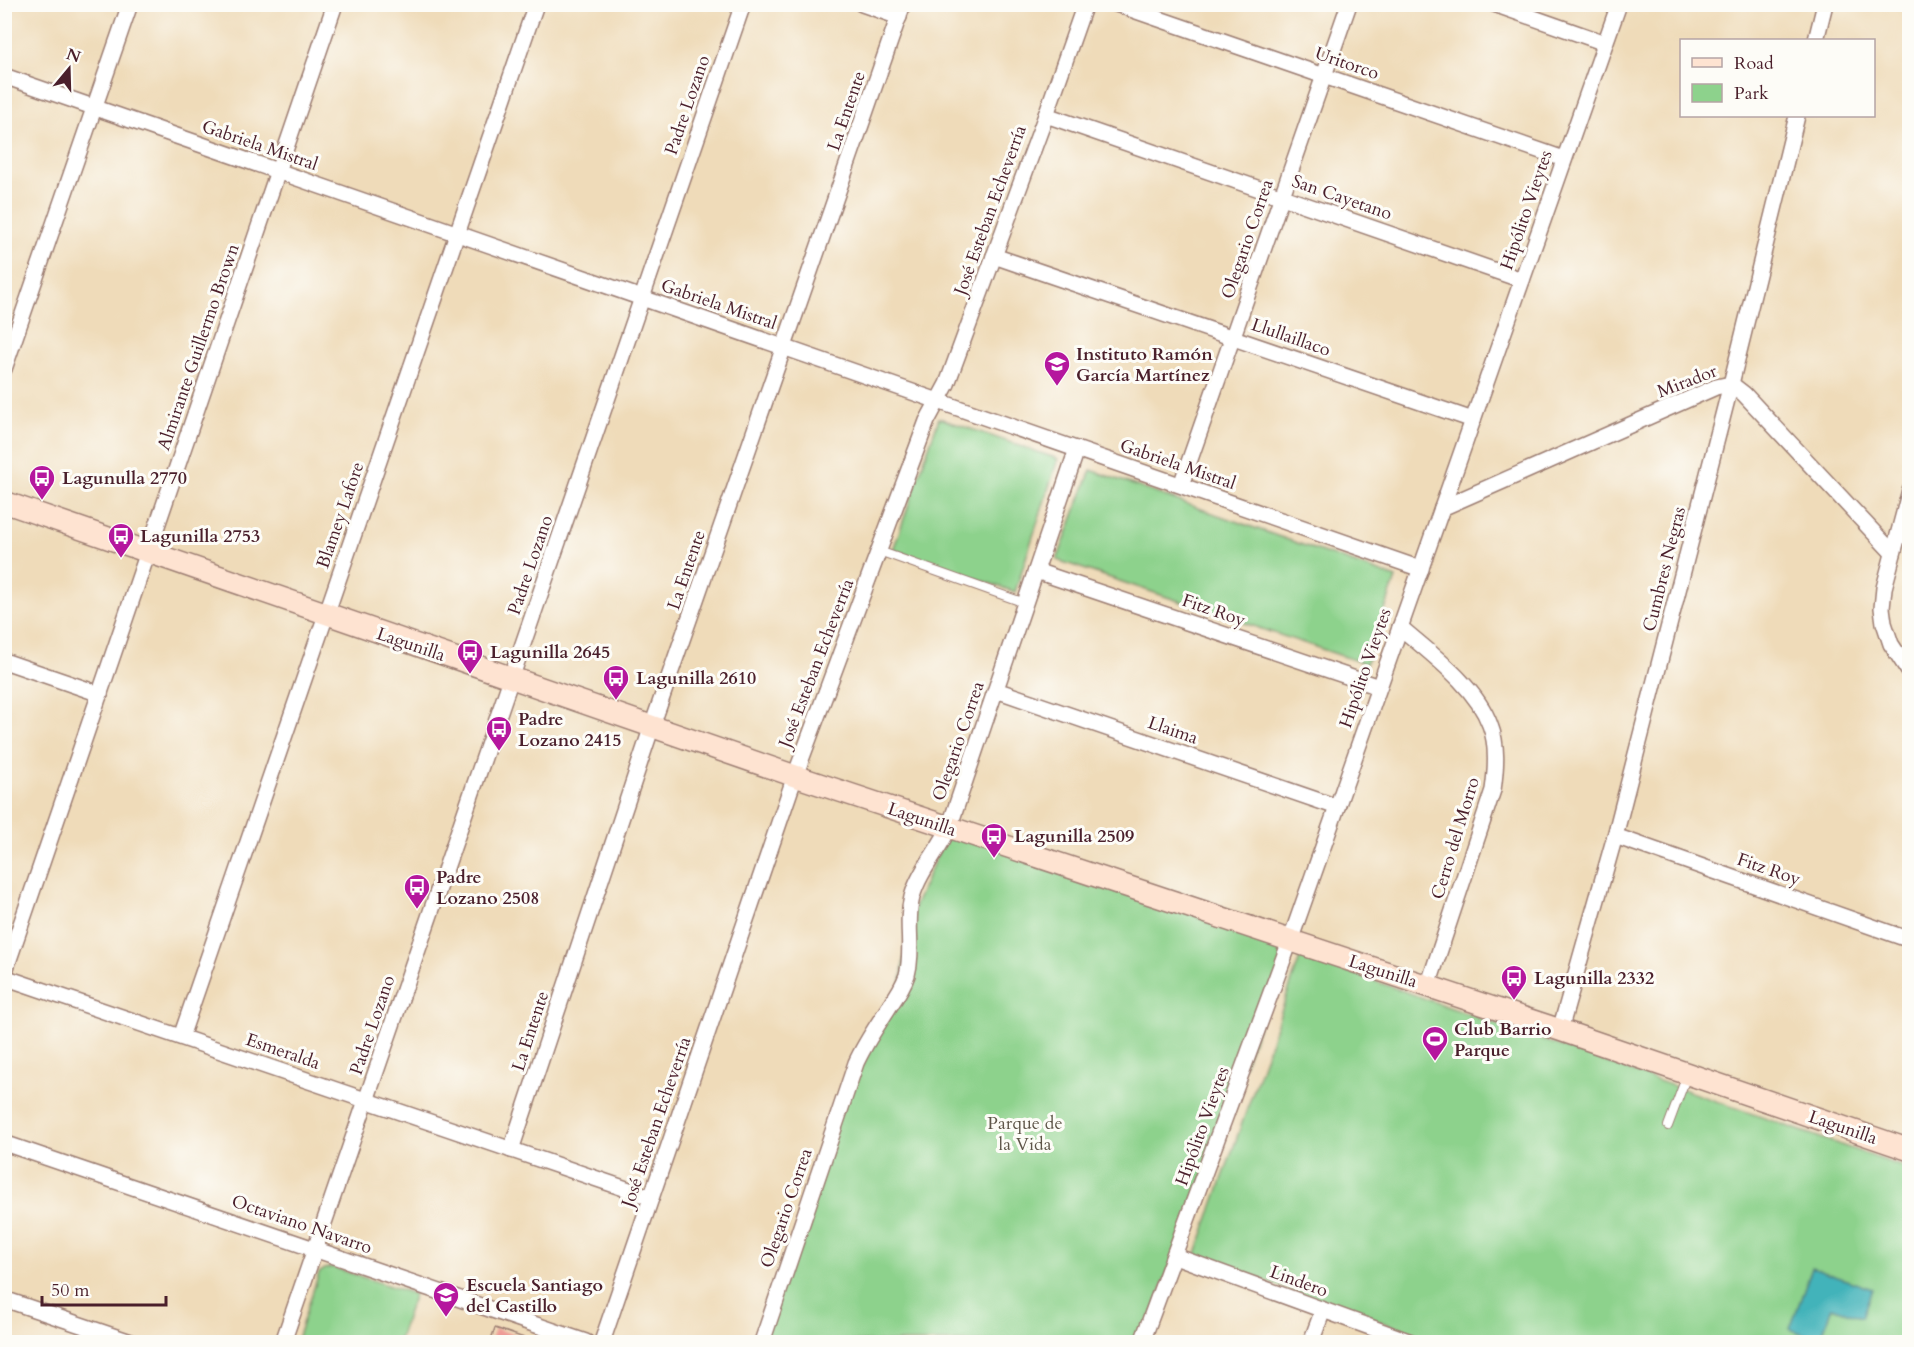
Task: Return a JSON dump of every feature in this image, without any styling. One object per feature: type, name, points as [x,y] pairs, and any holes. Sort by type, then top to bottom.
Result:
[{"type":"main road","name":"Lagunilla","points":[[4,502],[795,776],[1560,1030],[1910,1150]]},
{"type":"street","points":[[4,369],[130,4]]},
{"type":"street","name":"Almirante Guillermo Brown","points":[[4,976],[335,4]]},
{"type":"street","name":"Blamey Lafore","points":[[181,1037],[536,4]]},
{"type":"street","name":"Padre Lozano","points":[[283,1342],[743,4]]},
{"type":"street","points":[[862,4],[901,11]]},
{"type":"street","name":"José Esteban Echeverría","points":[[602,1342],[795,776],[927,421],[947,384],[1085,4]]},
{"type":"street","name":"Uritorco","points":[[1116,4],[1564,159]]},
{"type":"street","name":"Olegario Correa","points":[[1181,486],[1349,4]]},
{"type":"street","points":[[1494,4],[1605,43]]},
{"type":"street","name":"Hipólito Vieytes","points":[[1142,1342],[1290,941],[1619,4]]},
{"type":"street","points":[[1816,39],[1825,4]]},
{"type":"street","name":"La Entente","points":[[511,1150],[652,726],[901,11]]},
{"type":"street","name":"Gabriela Mistral","points":[[4,76],[1421,569]]},
{"type":"street","name":"San Cayetano","points":[[1046,116],[1522,280]]},
{"type":"street","name":"Cumbres Negras","points":[[1560,1030],[1616,836],[1797,117]]},
{"type":"street","name":"Llullaillaco","points":[[994,256],[1473,420]]},
{"type":"street","name":"Mirador","points":[[1442,508],[1716,387],[1731,384],[1744,394],[1893,553]]},
{"type":"street","name":"Olegario Correa","points":[[762,1342],[856,1063],[863,1048],[900,991],[907,975],[910,959],[908,921],[912,896],[949,828],[1077,449]]},
{"type":"street","points":[[1910,490],[1884,588],[1882,608],[1891,644],[1910,673]]},
{"type":"street","name":"Fitz Roy","points":[[1036,571],[1379,687]]},
{"type":"street","name":"Cerro del Morro","points":[[1400,627],[1466,686],[1483,709],[1491,726],[1494,742],[1496,770],[1493,790],[1428,986]]},
{"type":"street","points":[[4,661],[100,694]]},
{"type":"street","name":"Llaima","points":[[996,690],[1337,807]]},
{"type":"street","name":"Fitz Roy","points":[[1616,836],[1910,940]]},
{"type":"street","name":"Esmeralda","points":[[4,976],[650,1197]]},
{"type":"street","name":"Octaviano Navarro","points":[[4,1143],[586,1342]]},
{"type":"street","name":"Lindero","points":[[1174,1256],[1411,1342]]},
{"type":"street","points":[[4,1299],[131,1342]]},
{"type":"street","points":[[1311,1342],[1323,1310]]},
{"type":"lane","points":[[879,551],[1025,603]]},
{"type":"lane","points":[[1668,1126],[1687,1073]]},
{"type":"green space","points":[[939,418],[1058,459],[1015,592],[893,550]]},
{"type":"green space","points":[[1091,470],[1396,578],[1366,664],[1057,560]]},
{"type":"green space","name":"Parque de la Vida","points":[[949,828],[1290,941],[1142,1342],[762,1342],[856,1063],[900,991],[908,921]]},
{"type":"green space","name":"Club Barrio Parque","points":[[1301,955],[1909,1169],[1909,1342],[1439,1342],[1195,1257]]},
{"type":"green space","points":[[332,1267],[414,1294],[398,1342],[296,1342],[319,1273]]},
{"type":"water","points":[[1812,1268],[1872,1289],[1862,1317],[1832,1307],[1820,1340],[1790,1329]]},
{"type":"building","points":[[495,1328],[530,1340],[530,1342],[490,1342]]},
{"type":"place","name":"Instituto Ramón García Martínez","points":[[1057,387]]},
{"type":"place","name":"Lagunulla 2770","points":[[42,501]]},
{"type":"place","name":"Lagunilla 2753","points":[[121,559]]},
{"type":"place","name":"Lagunilla 2645","points":[[470,675]]},
{"type":"place","name":"Lagunilla 2610","points":[[616,701]]},
{"type":"place","name":"Padre Lozano 2415","points":[[499,752]]},
{"type":"place","name":"Lagunilla 2509","points":[[994,859]]},
{"type":"place","name":"Padre Lozano 2508","points":[[417,910]]},
{"type":"place","name":"Lagunilla 2332","points":[[1514,1001]]},
{"type":"place","name":"Club Barrio Parque","points":[[1435,1062]]},
{"type":"place","name":"Escuela Santiago del Castillo","points":[[446,1318]]}]
